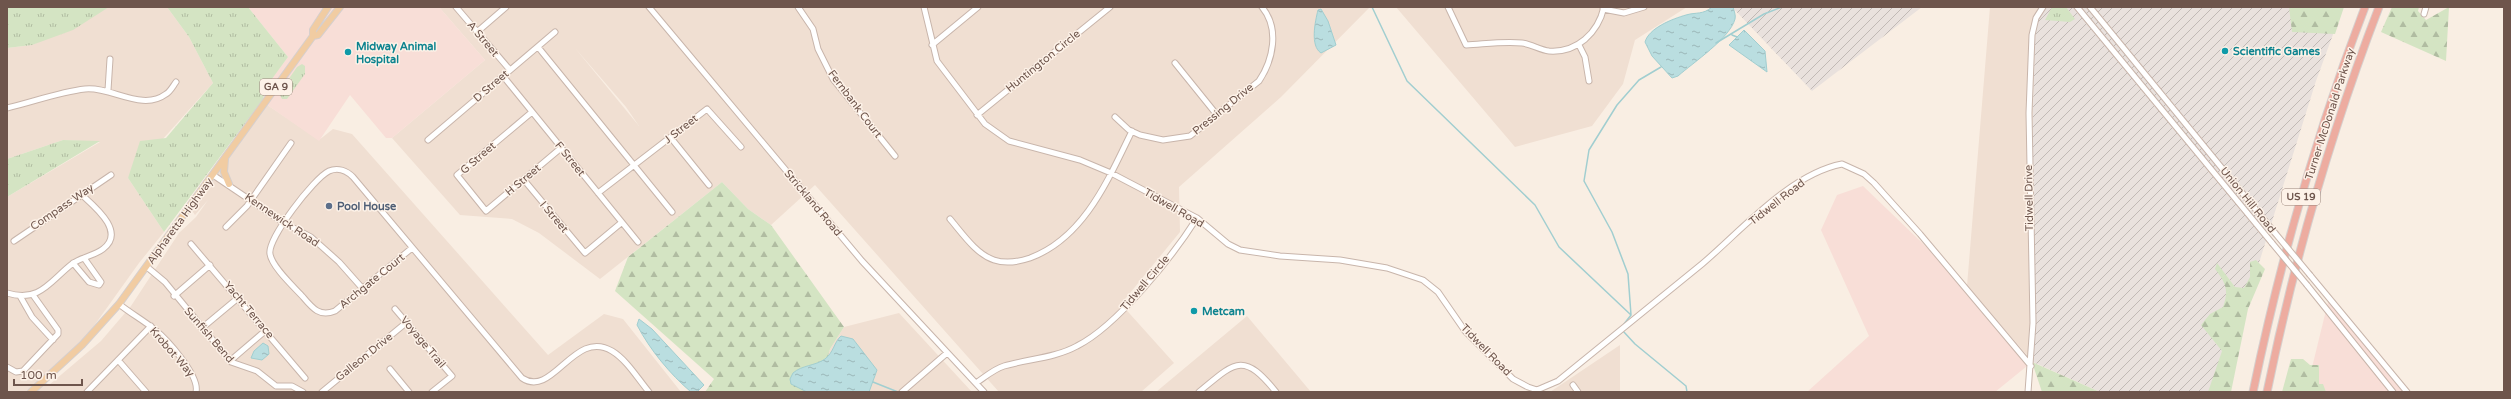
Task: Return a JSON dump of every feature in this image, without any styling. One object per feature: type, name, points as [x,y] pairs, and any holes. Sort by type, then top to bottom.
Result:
[{"type":"highway","name":"Turner McDonald Parkway","points":[[2253,392],[2295,218],[2329,108],[2365,7]]},
{"type":"highway","name":"Turner McDonald Parkway","points":[[2267,392],[2313,204],[2346,98],[2379,7]]},
{"type":"main road","name":"GA 9","points":[[328,7],[313,30],[313,36],[318,35],[340,7]]},
{"type":"main road","name":"Alpharetta Highway","points":[[31,392],[82,345],[147,268],[313,36]]},
{"type":"main road","points":[[225,158],[224,172],[229,184]]},
{"type":"street","name":"A Street","points":[[456,7],[510,70]]},
{"type":"street","points":[[477,32],[506,7]]},
{"type":"street","name":"Strickland Road","points":[[649,7],[838,233],[984,392]]},
{"type":"street","name":"Fernbank Court","points":[[798,7],[813,29],[818,49],[833,79],[895,156]]},
{"type":"street","name":"Tidwell Road","points":[[924,7],[937,61],[977,115],[996,134],[1009,141],[1080,160],[1111,173],[1197,218],[1228,244],[1240,250],[1280,256],[1340,260],[1388,268],[1423,280],[1434,288],[1465,330],[1504,370],[1524,386],[1537,390],[1558,381],[1780,196],[1816,172],[1842,164],[1864,174],[1874,183],[1920,234],[2031,366]]},
{"type":"street","points":[[932,44],[978,7]]},
{"type":"street","name":"Huntington Circle","points":[[977,115],[1110,7]]},
{"type":"street","name":"Pressing Drive","points":[[1115,116],[1132,131],[1163,140],[1190,136],[1259,81],[1265,72],[1274,38],[1262,7]]},
{"type":"street","points":[[1448,7],[1466,45],[1524,43],[1548,51],[1561,50],[1579,45],[1592,34],[1601,20],[1604,8],[1624,13],[1644,7]]},
{"type":"street","name":"Tidwell Drive","points":[[2028,392],[2033,323],[2029,113],[2032,34],[2036,18],[2042,7]]},
{"type":"street","name":"Union Hill Road","points":[[2077,7],[2307,285],[2393,392]]},
{"type":"street","name":"Union Hill Road","points":[[2090,7],[2407,392]]},
{"type":"street","points":[[2424,14],[2426,7]]},
{"type":"street","name":"D Street","points":[[428,140],[555,32]]},
{"type":"street","points":[[1579,45],[1585,57],[1589,82]]},
{"type":"street","points":[[538,47],[594,114],[672,212]]},
{"type":"street","points":[[108,90],[110,59]]},
{"type":"street","points":[[1175,63],[1217,115]]},
{"type":"street","name":"F Street","points":[[503,76],[621,223],[638,242]]},
{"type":"street","points":[[7,108],[86,89],[108,90],[121,96],[147,100],[166,95],[176,82]]},
{"type":"street","name":"J Street","points":[[634,166],[707,109],[741,148]]},
{"type":"street","name":"G Street","points":[[486,211],[457,175],[532,112]]},
{"type":"street","points":[[950,219],[979,252],[986,257],[1001,262],[1021,260],[1053,248],[1098,200],[1132,131]]},
{"type":"street","points":[[671,138],[710,186]]},
{"type":"street","points":[[226,228],[252,200],[291,143]]},
{"type":"street","name":"H Street","points":[[486,211],[561,148]]},
{"type":"street","points":[[598,193],[634,166]]},
{"type":"street","name":"Archgate Court","points":[[412,248],[363,289],[335,311],[328,314],[320,314],[310,305],[270,256],[271,242],[284,223],[322,176],[332,170],[340,170],[352,175],[524,380],[534,383],[541,381],[581,351],[599,347],[609,349],[618,356],[649,392]]},
{"type":"street","name":"Compass Way","points":[[14,241],[111,175]]},
{"type":"street","name":"Kennewick Road","points":[[213,175],[229,184],[284,223],[311,237],[339,262],[363,289]]},
{"type":"street","name":"I Street","points":[[524,180],[585,253],[621,223]]},
{"type":"street","points":[[7,293],[20,296],[33,295],[54,282],[73,263],[103,249],[110,240],[111,234],[104,218],[82,195]]},
{"type":"street","name":"Tidwell Circle","points":[[976,383],[1004,366],[1046,357],[1078,346],[1107,325],[1137,296],[1197,218]]},
{"type":"street","name":"Yacht Terrace","points":[[191,244],[306,378]]},
{"type":"street","points":[[73,263],[89,282],[99,285],[101,282],[99,277],[84,258]]},
{"type":"street","points":[[174,296],[210,265]]},
{"type":"street","name":"Sunfish Bend","points":[[147,268],[165,282],[174,296],[230,361],[239,366],[257,371],[274,386],[292,386],[303,392]]},
{"type":"street","points":[[7,367],[16,372],[24,371],[53,340],[58,330],[33,295]]},
{"type":"street","points":[[20,296],[32,317],[53,340]]},
{"type":"street","points":[[202,328],[238,298]]},
{"type":"street","name":"Krobot Way","points":[[118,304],[151,326],[194,375],[197,384],[196,392]]},
{"type":"street","name":"Voyage Trail","points":[[395,309],[452,376],[432,392]]},
{"type":"street","name":"Galleon Drive","points":[[322,392],[407,322]]},
{"type":"street","points":[[87,392],[151,326]]},
{"type":"street","points":[[230,361],[265,330]]},
{"type":"street","points":[[902,392],[947,353]]},
{"type":"street","points":[[118,360],[146,392]]},
{"type":"street","points":[[1199,392],[1227,370],[1241,365],[1251,366],[1259,371],[1276,392]]},
{"type":"street","points":[[390,370],[409,392]]},
{"type":"street","points":[[1573,385],[1578,392]]},
{"type":"shaded area","points":[[109,7],[167,7],[189,37],[213,83],[128,178],[164,232],[139,263],[91,330],[43,381],[49,385],[101,341],[131,306],[179,233],[196,217],[208,200],[195,215],[187,203],[263,99],[263,102],[319,140],[333,129],[352,134],[548,355],[604,314],[623,319],[681,392],[7,392],[7,197],[100,142],[63,140],[7,159],[7,48],[32,45]]},
{"type":"shaded area","points":[[248,7],[439,7],[485,60],[392,138],[386,138],[350,95],[319,141],[263,102],[265,87],[288,57]]},
{"type":"shaded area","points":[[439,7],[1370,7],[1281,97],[1179,187],[1180,232],[1121,304],[1174,363],[1141,392],[999,392],[815,185],[771,225],[748,209],[722,182],[600,279],[539,233],[512,219],[460,215],[392,138],[485,60]],"holes":[[[575,48],[626,107],[639,126]]]},
{"type":"shaded area","points":[[1396,7],[1687,7],[1635,40],[1623,84],[1592,126],[1515,147]]},
{"type":"shaded area","points":[[1732,7],[1922,7],[1812,91]]},
{"type":"shaded area","points":[[1990,7],[2039,7],[2035,40],[2032,143],[2033,362],[1967,286]]},
{"type":"shaded area","points":[[2039,7],[2343,7],[2316,81],[2248,298],[2230,392],[2100,392],[2033,362],[2032,143],[2035,40]]},
{"type":"shaded area","points":[[1863,186],[1967,286],[2032,362],[1995,392],[1807,392],[1869,336],[1821,230],[1837,195]]},
{"type":"shaded area","points":[[2329,298],[2405,392],[2306,392]]},
{"type":"shaded area","points":[[899,313],[972,392],[844,392],[823,372],[830,349],[844,327]]},
{"type":"shaded area","points":[[1247,316],[1311,392],[1156,392]]},
{"type":"shaded area","points":[[1620,345],[1620,392],[1550,392]]},
{"type":"green space","points":[[7,7],[109,7],[73,30],[32,45],[7,48]]},
{"type":"green space","points":[[167,7],[248,7],[288,57],[266,87],[263,99],[164,232],[128,178],[140,141],[166,138],[213,83],[189,37]]},
{"type":"green space","points":[[2052,7],[2066,7],[2075,19],[2070,22],[2045,20]]},
{"type":"green space","points":[[2289,7],[2344,7],[2335,34],[2292,32]]},
{"type":"green space","points":[[2392,7],[2419,7],[2418,11],[2426,20],[2449,7],[2446,61],[2381,32]]},
{"type":"green space","points":[[302,64],[305,66],[305,74],[287,99],[282,99],[279,93],[297,67]]},
{"type":"green space","points":[[63,140],[100,141],[7,197],[7,159]]},
{"type":"green space","points":[[722,182],[748,209],[771,225],[844,327],[830,349],[823,372],[844,392],[705,392],[714,379],[615,291],[628,257]]},
{"type":"green space","points":[[2256,260],[2265,269],[2248,309],[2231,392],[2208,392],[2222,351],[2201,325],[2210,314],[2223,307],[2225,301],[2226,291],[2224,283],[2215,269],[2217,263],[2235,287],[2244,288],[2250,277],[2250,262]]},
{"type":"green space","points":[[2291,359],[2303,359],[2310,365],[2319,365],[2319,384],[2323,384],[2326,392],[2282,392]]},
{"type":"green space","points":[[2032,362],[2100,392],[2042,392]]},
{"type":"water","points":[[1712,7],[1733,7],[1735,19],[1732,26],[1711,49],[1678,76],[1672,78],[1652,56],[1645,42],[1647,37],[1656,28],[1674,19],[1709,10]]},
{"type":"water","points":[[1321,9],[1328,21],[1336,45],[1321,53],[1315,45],[1314,33],[1318,10]]},
{"type":"water","points":[[1744,30],[1765,51],[1767,72],[1729,45]]},
{"type":"water","points":[[639,319],[652,329],[704,385],[697,392],[691,392],[661,361],[637,325]]},
{"type":"water","points":[[841,336],[853,339],[877,370],[869,392],[807,392],[791,384],[790,379],[793,373],[800,368],[825,359]]},
{"type":"water","points":[[263,343],[268,346],[269,354],[262,360],[251,358],[254,351]]},
{"type":"waterway","points":[[1372,7],[1407,81],[1535,205],[1559,247],[1631,315]]},
{"type":"waterway","points":[[1716,43],[1764,14],[1782,7]]},
{"type":"waterway","points":[[1732,35],[1737,37]]},
{"type":"waterway","points":[[1624,324],[1631,315],[1628,274],[1612,232],[1584,181],[1589,150],[1617,105],[1639,80],[1661,67]]},
{"type":"waterway","points":[[1623,331],[1635,344],[1686,386],[1687,392]]},
{"type":"waterway","points":[[873,382],[898,392]]},
{"type":"place","name":"Scientific Games","points":[[2225,51]]},
{"type":"place","name":"Midway Animal Hospital","points":[[348,52]]},
{"type":"place","name":"Pool House","points":[[329,206]]},
{"type":"place","name":"Metcam","points":[[1194,311]]}]
